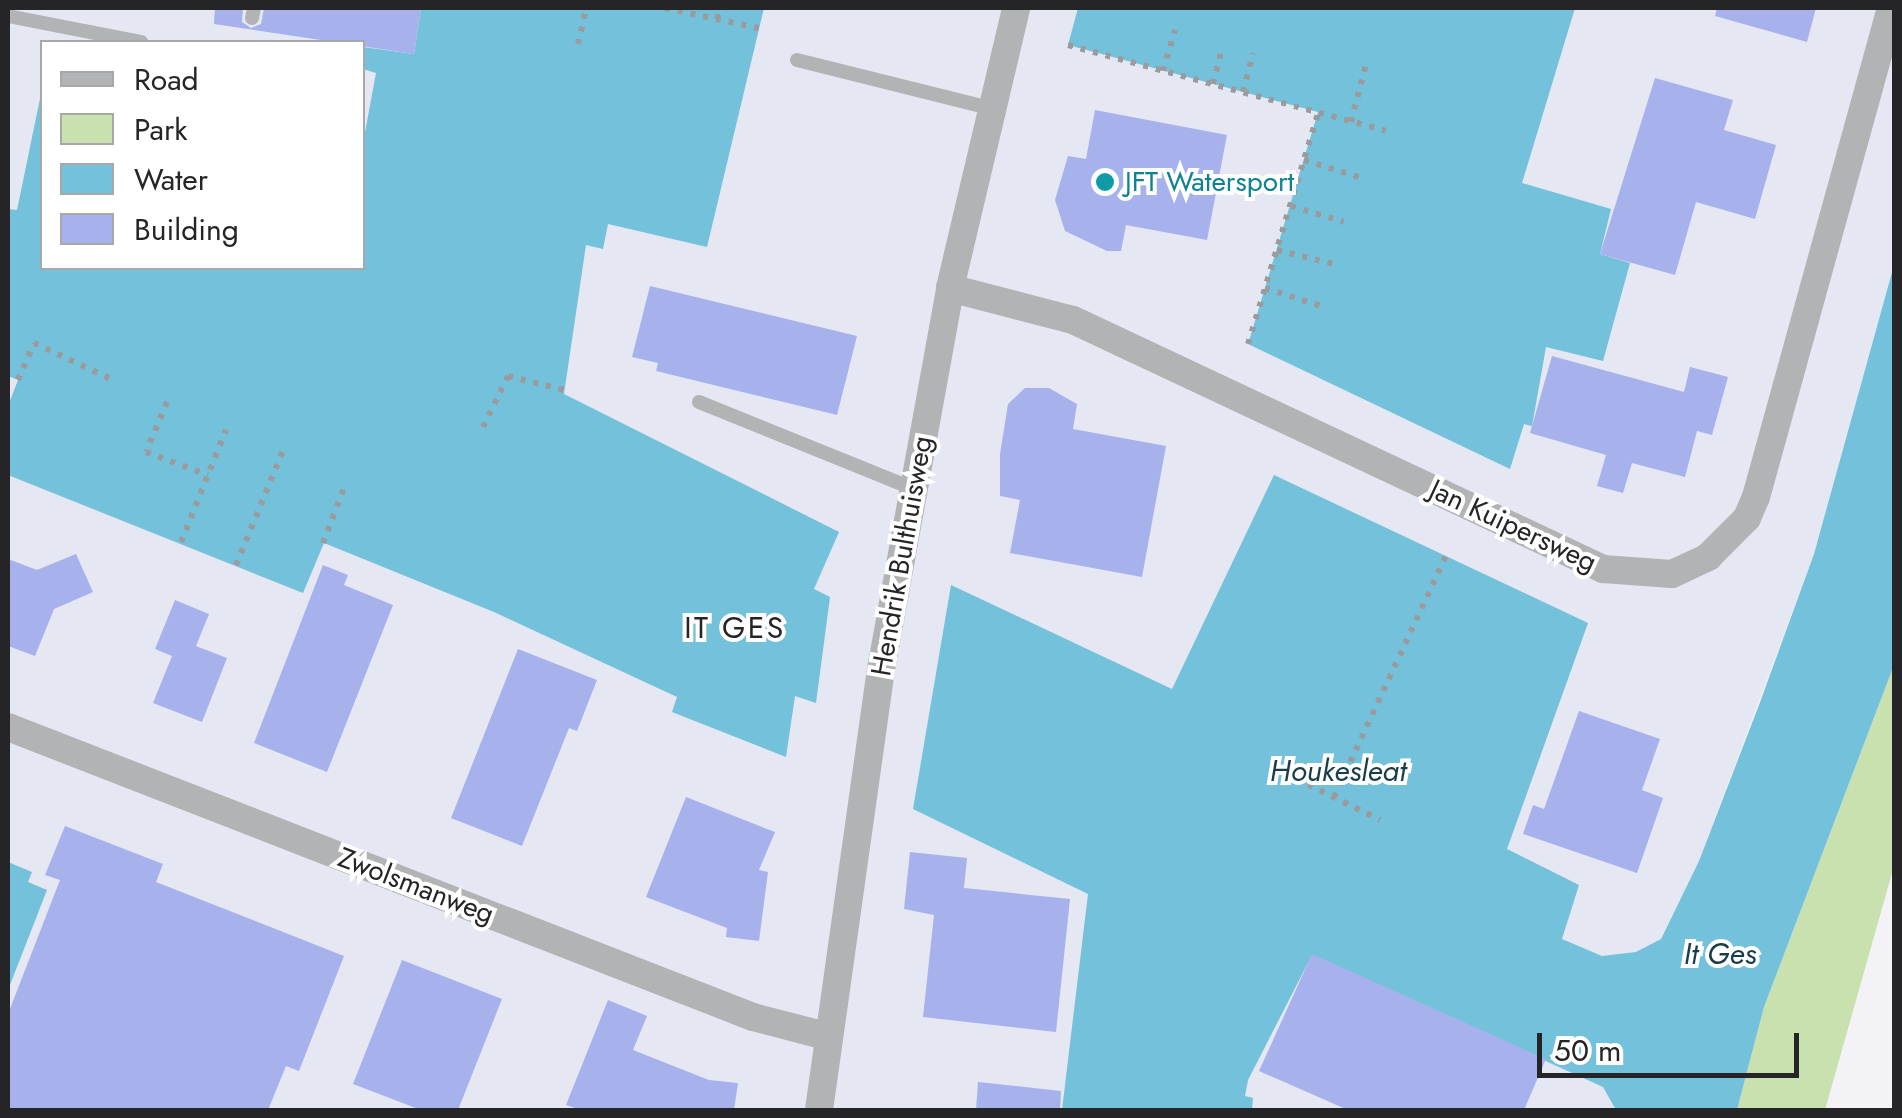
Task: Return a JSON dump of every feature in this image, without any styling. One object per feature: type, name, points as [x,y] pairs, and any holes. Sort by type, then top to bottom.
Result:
[{"type":"street","name":"Hendrik Bulthuisweg","points":[[818,1110],[826,1036],[950,288],[1016,8]]},
{"type":"street","name":"Jan Kuipersweg","points":[[950,288],[1073,320],[1603,569],[1672,574],[1708,557],[1746,518],[1756,497],[1890,8]]},
{"type":"street","name":"Zwolsmanweg","points":[[8,727],[754,1017],[826,1036]]},
{"type":"lane","points":[[8,16],[131,40]]},
{"type":"lane","points":[[797,60],[993,109]]},
{"type":"lane","points":[[700,402],[915,489]]},
{"type":"path","points":[[578,44],[586,8]]},
{"type":"path","points":[[665,8],[759,28]]},
{"type":"path","points":[[717,19],[720,8]]},
{"type":"path","points":[[1163,72],[1174,30]]},
{"type":"path","points":[[1068,45],[1386,131]]},
{"type":"path","points":[[1212,86],[1222,49]]},
{"type":"path","points":[[1243,94],[1253,53]]},
{"type":"path","points":[[1352,122],[1366,64]]},
{"type":"path","points":[[1248,344],[1318,112]]},
{"type":"path","points":[[1304,160],[1362,178]]},
{"type":"path","points":[[1291,206],[1344,222]]},
{"type":"path","points":[[1277,250],[1334,264]]},
{"type":"path","points":[[1265,288],[1326,308]]},
{"type":"path","points":[[18,380],[34,342],[111,379]]},
{"type":"path","points":[[483,428],[508,376],[564,390]]},
{"type":"path","points":[[166,402],[146,452],[208,475]]},
{"type":"path","points":[[181,542],[226,430]]},
{"type":"path","points":[[236,565],[284,448]]},
{"type":"path","points":[[324,543],[346,485]]},
{"type":"path","points":[[1334,797],[1446,556]]},
{"type":"path","points":[[1285,772],[1380,820]]},
{"type":"shaded area","points":[[8,8],[1894,8],[1894,265],[1814,554],[1699,861],[1661,938],[1635,1110],[8,1110]]},
{"type":"green space","points":[[1894,665],[1894,866],[1825,1110],[1737,1110],[1764,1007]]},
{"type":"water","points":[[421,8],[764,8],[707,247],[608,224],[603,249],[586,245],[564,394],[839,532],[814,589],[830,597],[816,703],[795,696],[786,757],[672,712],[677,697],[494,612],[324,543],[303,593],[8,475],[8,406],[18,380],[8,376],[8,209],[17,210],[40,99],[40,270],[365,270],[365,132],[376,73],[365,70],[365,47],[414,54]]},
{"type":"water","points":[[1078,8],[1575,8],[1522,183],[1611,209],[1600,254],[1630,263],[1603,361],[1546,347],[1532,426],[1524,424],[1510,469],[1248,344],[1318,112],[1068,45]]},
{"type":"water","name":"Houkesleat","points":[[1894,265],[1894,665],[1764,1007],[1737,1110],[1616,1110],[1603,1087],[1312,955],[1248,1080],[1245,1096],[1253,1098],[1252,1110],[1062,1110],[1088,894],[913,809],[951,585],[1172,689],[1274,475],[1588,623],[1507,849],[1579,885],[1562,939],[1602,956],[1636,952],[1661,939],[1699,861],[1759,705],[1814,554]]},
{"type":"water","points":[[8,862],[32,872],[28,882],[47,890],[8,990]]},
{"type":"building","points":[[215,8],[243,8],[242,22],[251,28],[261,24],[264,8],[421,8],[414,54],[365,47],[365,40],[321,40],[214,24]]},
{"type":"building","points":[[1717,8],[1816,8],[1807,42],[1715,16]]},
{"type":"building","points":[[1655,78],[1733,100],[1724,130],[1776,145],[1755,219],[1696,202],[1675,275],[1600,254]]},
{"type":"building","points":[[1095,110],[1227,135],[1207,240],[1126,225],[1121,251],[1107,251],[1065,231],[1055,200],[1068,156],[1086,159]]},
{"type":"building","points":[[650,286],[857,336],[837,415],[656,371],[658,363],[632,357]]},
{"type":"building","points":[[1552,356],[1684,392],[1690,367],[1728,377],[1712,435],[1697,431],[1685,477],[1632,463],[1623,493],[1597,486],[1606,455],[1530,433]]},
{"type":"building","points":[[1025,388],[1049,388],[1077,404],[1073,429],[1166,446],[1142,577],[1010,553],[1020,500],[1000,496],[1000,454],[1008,404]]},
{"type":"building","points":[[76,554],[93,592],[54,609],[35,656],[8,646],[8,559],[37,570]]},
{"type":"building","points":[[323,565],[348,575],[344,585],[393,605],[327,772],[254,743]]},
{"type":"building","points":[[175,600],[209,614],[196,646],[227,658],[202,722],[153,703],[172,656],[155,649]]},
{"type":"building","points":[[518,649],[597,680],[577,731],[569,728],[522,846],[451,818]]},
{"type":"building","points":[[1579,711],[1660,739],[1642,790],[1663,798],[1637,873],[1523,834],[1533,805],[1544,809]]},
{"type":"building","points":[[686,797],[775,832],[759,870],[768,872],[759,941],[726,937],[727,928],[646,897]]},
{"type":"building","points":[[65,826],[163,864],[156,882],[344,956],[299,1071],[286,1066],[268,1110],[8,1110],[8,1014],[60,880],[45,875]]},
{"type":"building","points":[[910,852],[967,858],[964,888],[1070,899],[1056,1032],[923,1017],[934,915],[904,909]]},
{"type":"building","points":[[1312,954],[1546,1059],[1524,1110],[1348,1110],[1259,1071]]},
{"type":"building","points":[[402,960],[502,999],[458,1110],[421,1110],[353,1084]]},
{"type":"building","points":[[608,1000],[647,1016],[633,1050],[709,1080],[738,1083],[734,1110],[581,1110],[566,1105]]},
{"type":"building","points":[[978,1082],[1061,1091],[1060,1110],[976,1110]]},
{"type":"place","name":"JFT Watersport","points":[[1105,182]]},
{"type":"district","name":"IT GES","points":[[735,628]]},
{"type":"water label","name":"It Ges","points":[[1720,954]]}]
